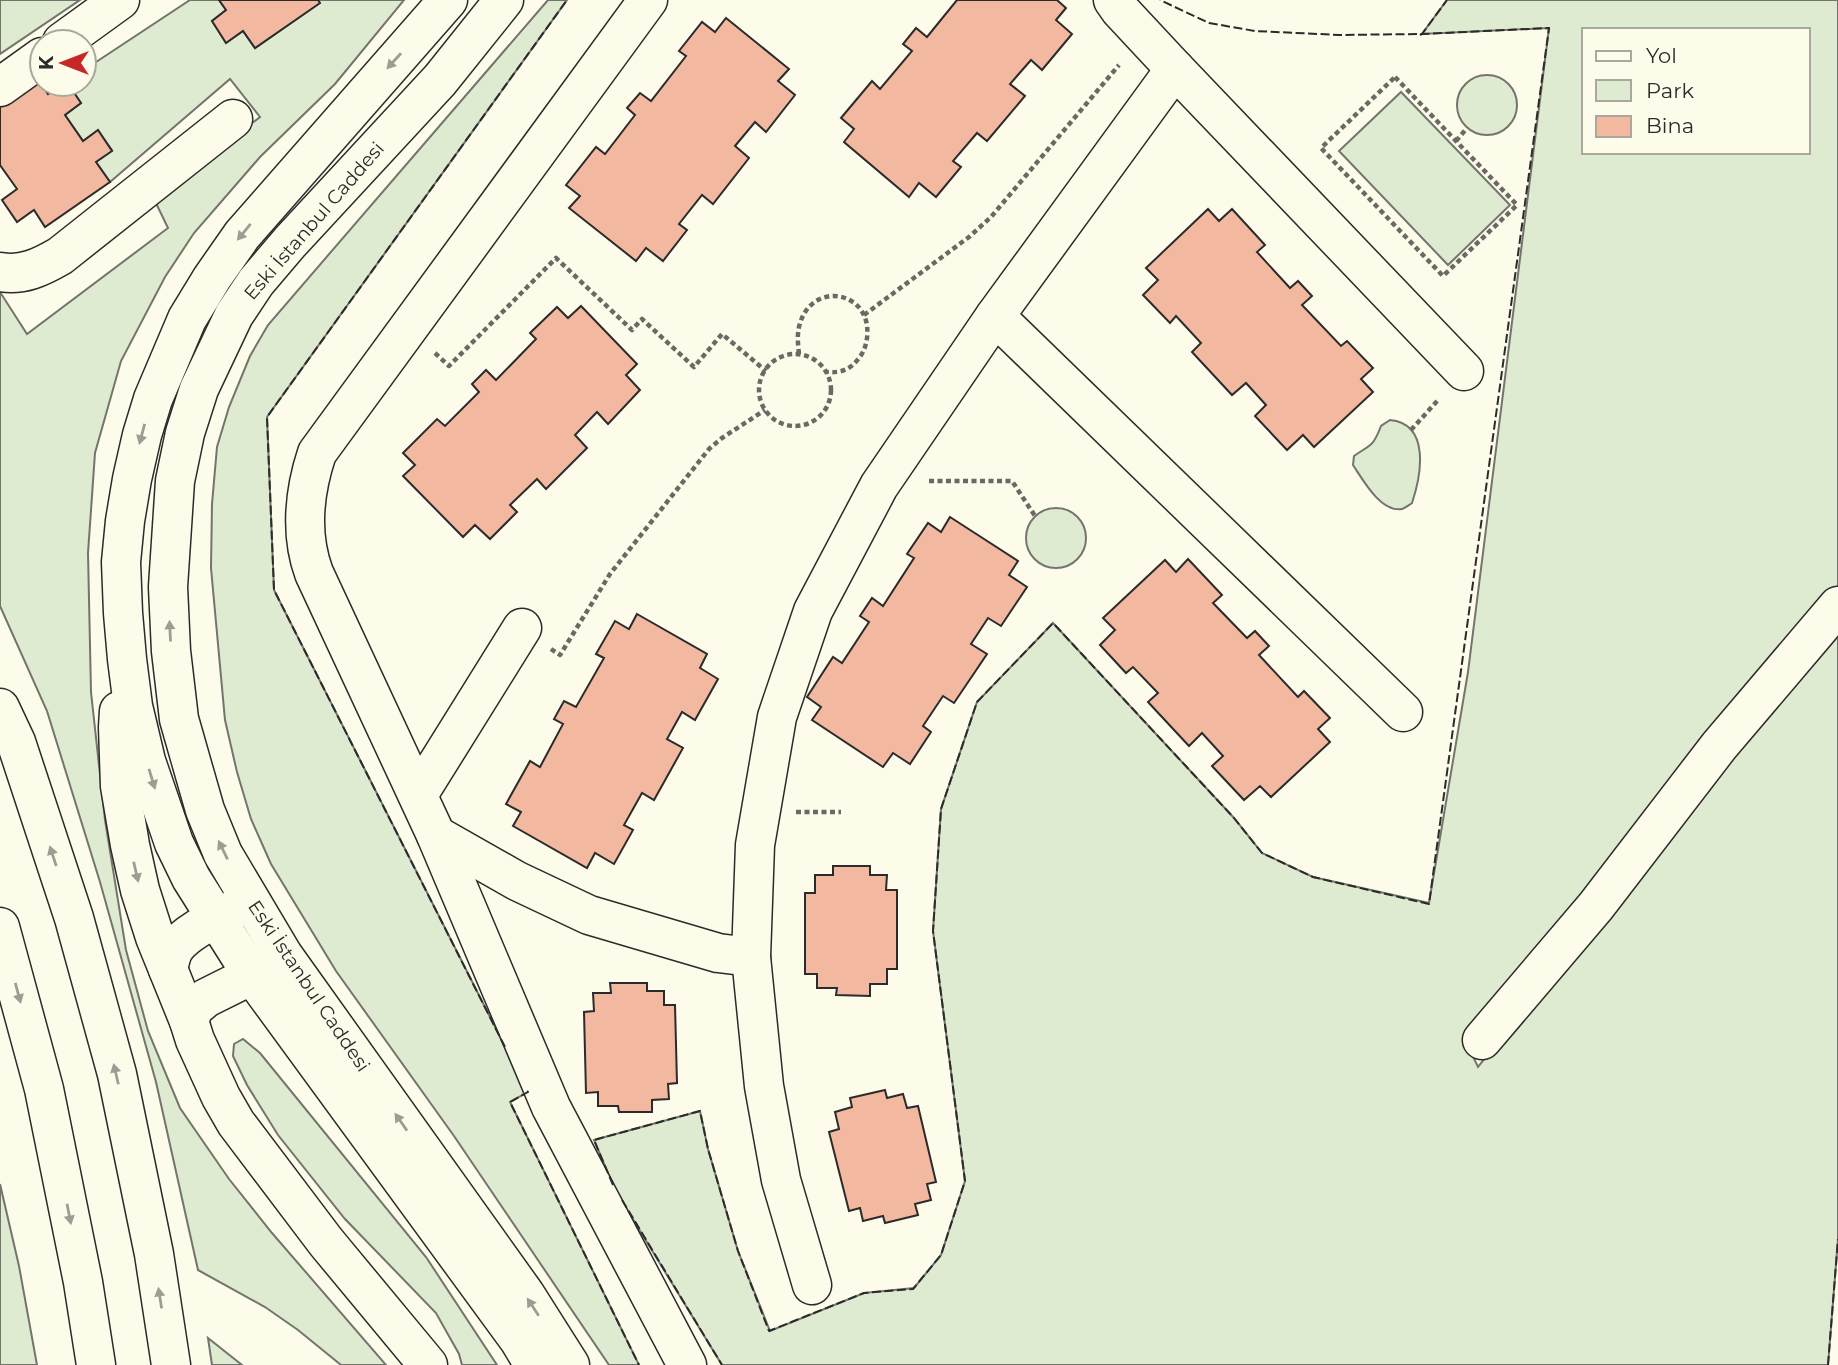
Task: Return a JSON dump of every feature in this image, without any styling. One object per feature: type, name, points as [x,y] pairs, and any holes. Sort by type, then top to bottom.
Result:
[{"type":"main road","points":[[81,28],[120,0]]},
{"type":"main road","name":"Eski İstanbul Caddesi","points":[[448,0],[242,235],[187,319],[153,399],[131,479],[121,562],[125,634],[133,706],[146,761],[174,843],[191,878],[217,919],[267,965],[525,1294],[570,1365]]},
{"type":"main road","name":"Eski İstanbul Caddesi","points":[[504,0],[440,80],[290,242],[256,282],[234,315],[199,389],[185,433],[175,481],[168,587],[171,651],[179,719],[205,810],[223,854],[251,900],[267,965],[534,1365]]},
{"type":"main road","points":[[648,0],[317,453],[309,477],[305,519],[308,558],[314,573],[436,835],[551,1107],[687,1365]]},
{"type":"main road","points":[[1113,0],[1175,69],[1464,371]]},
{"type":"main road","points":[[0,87],[28,67]]},
{"type":"main road","points":[[812,1285],[781,1180],[764,1086],[751,957],[755,845],[777,717],[813,611],[882,480],[995,316],[1175,69]]},
{"type":"main road","points":[[0,272],[23,272],[40,267],[60,256],[233,119]]},
{"type":"main road","points":[[995,316],[1403,712]]},
{"type":"main road","points":[[1482,1040],[1596,906],[1719,747],[1838,606]]},
{"type":"main road","points":[[418,795],[522,628]]},
{"type":"main road","points":[[125,634],[118,727],[120,786],[130,845],[155,937],[195,1040],[220,1097],[236,1123],[326,1242],[428,1365]]},
{"type":"main road","points":[[0,708],[16,742],[74,918],[117,1074],[154,1254],[171,1365]]},
{"type":"main road","points":[[436,835],[517,881],[589,915],[718,953],[751,957]]},
{"type":"main road","points":[[168,969],[176,947],[198,929],[251,900]]},
{"type":"main road","points":[[0,927],[44,1089],[83,1282],[96,1365]]},
{"type":"main road","points":[[189,1021],[194,1009],[206,999],[267,965]]},
{"type":"path","points":[[864,315],[969,237],[990,218],[1143,35]]},
{"type":"path","points":[[1395,77],[1456,141],[1517,205],[1443,276],[1321,148],[1395,77]]},
{"type":"path","points":[[1456,141],[1467,128]]},
{"type":"path","points":[[408,329],[449,366],[556,258],[632,330],[642,319],[694,367],[722,334],[766,371]]},
{"type":"path","points":[[799,354],[799,325],[812,303],[823,297],[835,296],[845,298],[860,307],[868,326],[862,355],[847,370],[827,372]]},
{"type":"path","points":[[799,354],[820,363],[827,372],[831,396],[827,408],[819,418],[796,427],[773,419],[765,410],[759,388],[762,376],[777,360],[787,355],[799,354]]},
{"type":"path","points":[[522,628],[560,655],[610,574],[709,449],[765,410]]},
{"type":"path","points":[[882,480],[1012,481],[1035,516]]},
{"type":"green space","points":[[0,0],[80,0],[39,28],[28,28],[28,35],[0,54]]},
{"type":"green space","points":[[190,0],[219,0],[226,10],[212,21],[226,42],[243,31],[255,48],[319,3],[318,0],[404,0],[335,84],[260,157],[194,233],[165,277],[121,361],[95,453],[88,553],[91,692],[105,820],[126,950],[148,1031],[180,1108],[229,1179],[386,1365],[341,1365],[265,1307],[198,1270],[156,1082],[100,882],[47,711],[0,606],[0,292],[27,334],[168,228],[154,199],[260,117],[230,79],[110,182],[96,162],[112,150],[98,131],[83,141],[65,115],[81,103],[78,98],[98,98],[98,61]]},
{"type":"green space","points":[[548,0],[567,0],[267,417],[274,590],[528,1092],[510,1102],[639,1365],[609,1365],[454,1136],[336,971],[271,864],[251,819],[225,720],[211,568],[212,504],[217,447],[229,407],[250,356],[268,325]]},
{"type":"green space","points":[[1447,0],[1838,0],[1838,588],[1464,1038],[1478,1067],[1838,621],[1838,1239],[1828,1365],[722,1365],[615,1190],[594,1140],[700,1111],[708,1149],[738,1251],[770,1331],[864,1293],[914,1288],[941,1255],[965,1181],[933,931],[941,809],[977,702],[1053,623],[1234,818],[1262,853],[1313,877],[1429,903],[1468,672],[1549,28],[1422,34]]},
{"type":"green space","points":[[1487,75],[1504,80],[1512,88],[1517,105],[1512,122],[1504,130],[1487,135],[1470,130],[1462,122],[1457,105],[1462,88],[1470,80]]},
{"type":"green space","points":[[1401,92],[1510,205],[1448,265],[1339,151]]},
{"type":"green space","points":[[1390,420],[1403,424],[1412,431],[1420,453],[1418,479],[1412,503],[1402,509],[1394,509],[1380,501],[1353,465],[1354,456],[1371,444],[1381,426]]},
{"type":"green space","points":[[1056,508],[1073,513],[1081,521],[1086,538],[1081,555],[1073,563],[1056,568],[1039,563],[1031,555],[1026,538],[1031,521],[1039,513]]},
{"type":"green space","points":[[243,1039],[260,1053],[426,1257],[497,1365],[462,1365],[459,1354],[436,1313],[345,1219],[278,1135],[247,1085],[233,1056],[234,1044]]},
{"type":"green space","points":[[0,1184],[19,1266],[37,1365],[0,1365]]},
{"type":"green space","points":[[208,1338],[242,1365],[212,1365]]},
{"type":"building","points":[[219,0],[318,0],[320,3],[255,48],[243,31],[226,43],[212,21],[226,10]]},
{"type":"building","points":[[957,0],[1057,0],[1066,8],[1056,20],[1072,34],[1042,70],[1031,60],[1010,84],[1025,96],[987,141],[977,133],[953,161],[961,167],[936,197],[919,183],[909,197],[844,142],[854,129],[841,118],[872,81],[880,89],[912,51],[903,44],[916,28],[927,37]]},
{"type":"building","points":[[726,18],[789,69],[778,81],[795,95],[766,132],[755,122],[735,146],[749,158],[713,204],[702,195],[679,224],[687,230],[663,261],[646,248],[636,261],[569,208],[580,196],[566,185],[596,147],[605,154],[635,115],[627,108],[640,93],[651,101],[686,56],[679,51],[702,22],[715,32]]},
{"type":"building","points":[[28,85],[28,98],[78,98],[81,103],[65,115],[83,141],[98,130],[112,151],[96,162],[110,182],[45,227],[34,210],[17,222],[2,200],[17,189],[0,165],[0,101]]},
{"type":"building","points":[[1208,209],[1219,221],[1232,209],[1265,245],[1257,252],[1290,288],[1298,281],[1312,296],[1302,305],[1341,346],[1347,341],[1373,368],[1361,379],[1373,392],[1314,447],[1303,435],[1287,450],[1255,416],[1266,405],[1246,383],[1232,395],[1192,352],[1201,343],[1176,316],[1170,323],[1143,295],[1158,280],[1146,268]]},
{"type":"building","points":[[581,306],[637,364],[626,375],[640,390],[608,424],[597,412],[575,435],[587,448],[546,489],[537,479],[510,505],[517,512],[490,539],[475,525],[463,537],[403,476],[415,465],[403,453],[437,419],[445,426],[479,392],[472,384],[486,370],[496,380],[536,339],[530,333],[557,307],[568,318]]},
{"type":"building","points":[[950,517],[1018,561],[1009,575],[1027,587],[1001,626],[988,618],[971,644],[987,654],[954,703],[943,696],[923,726],[931,732],[910,764],[893,753],[883,767],[812,720],[821,707],[807,697],[833,657],[842,663],[869,622],[860,616],[872,598],[883,606],[914,558],[907,554],[928,523],[941,532]]},
{"type":"building","points":[[1188,559],[1222,595],[1213,603],[1247,638],[1255,631],[1269,646],[1259,655],[1298,697],[1304,691],[1330,718],[1318,729],[1330,742],[1271,797],[1260,786],[1244,800],[1212,766],[1223,756],[1202,733],[1189,746],[1148,702],[1158,693],[1133,667],[1126,673],[1100,645],[1115,630],[1103,618],[1165,560],[1176,572]]},
{"type":"building","points":[[637,614],[707,654],[700,668],[718,679],[695,720],[682,712],[667,739],[683,748],[654,800],[642,793],[624,825],[633,830],[614,864],[595,853],[587,868],[513,826],[521,812],[506,804],[530,761],[540,767],[563,724],[554,719],[564,701],[576,707],[604,658],[596,654],[615,621],[629,629]]},
{"type":"building","points":[[833,866],[870,866],[870,875],[887,875],[886,890],[897,890],[897,969],[887,969],[887,984],[870,984],[870,996],[836,995],[837,988],[817,988],[817,974],[805,974],[805,893],[815,893],[815,875],[833,875]]},
{"type":"building","points":[[610,983],[647,983],[647,991],[664,991],[664,1005],[675,1005],[677,1083],[668,1084],[669,1099],[652,1100],[652,1112],[619,1112],[618,1106],[598,1106],[598,1092],[586,1093],[584,1012],[594,1011],[593,993],[611,993]]},
{"type":"building","points":[[885,1090],[887,1098],[903,1094],[907,1108],[918,1106],[936,1182],[927,1184],[931,1200],[915,1204],[918,1215],[885,1223],[883,1216],[863,1221],[860,1208],[849,1211],[829,1132],[839,1129],[835,1112],[852,1107],[850,1098]]},
{"type":"fence","points":[[505,1047],[274,590],[267,417],[567,0]]},
{"type":"fence","points":[[613,1185],[594,1140],[700,1111],[708,1149],[738,1251],[769,1331],[864,1293],[913,1289],[941,1255],[965,1181],[933,931],[941,809],[977,702],[1053,623],[1234,818],[1262,853],[1313,877],[1429,904],[1549,28],[1339,35],[1255,31],[1209,23],[1160,0]]},
{"type":"fence","points":[[1420,35],[1447,0]]},
{"type":"fence","points":[[527,1091],[510,1102],[639,1365]]},
{"type":"fence","points":[[622,1200],[722,1365]]},
{"type":"fence","points":[[1828,1365],[1838,1239]]}]
